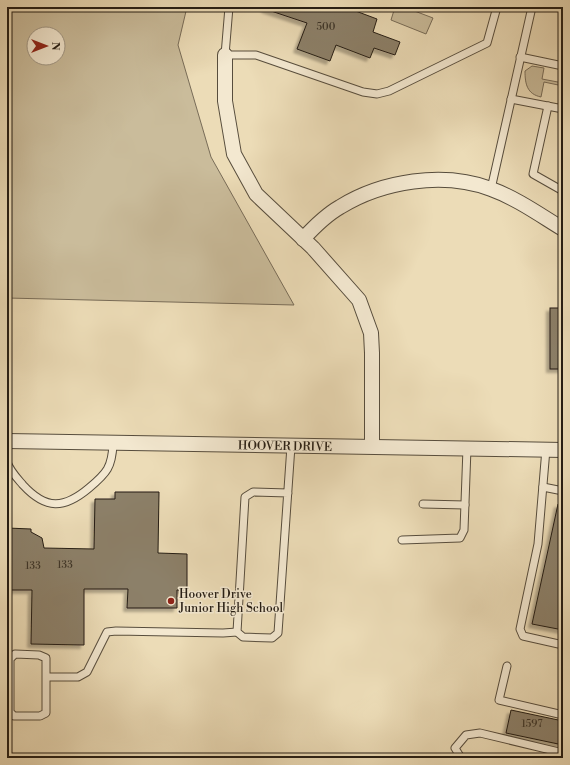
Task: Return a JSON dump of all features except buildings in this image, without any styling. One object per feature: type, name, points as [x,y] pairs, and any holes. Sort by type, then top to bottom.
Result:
[{"type":"street","points":[[224,55],[226,101],[234,154],[256,194],[303,239],[359,300],[371,333],[372,446]]},
{"type":"street","points":[[303,239],[322,220],[340,207],[366,194],[387,187],[408,183],[449,181],[472,183],[491,189],[563,229]]},
{"type":"street","name":"HOOVER DRIVE","points":[[7,442],[372,446],[563,450]]},
{"type":"lane","points":[[229,7],[224,55],[256,55],[363,92],[377,94],[389,91],[486,43],[497,7]]},
{"type":"lane","points":[[491,189],[532,7]]},
{"type":"lane","points":[[520,57],[563,66]]},
{"type":"lane","points":[[511,99],[563,110]]},
{"type":"lane","points":[[548,106],[533,174],[563,191]]},
{"type":"lane","points":[[7,462],[14,474],[34,495],[49,504],[59,504],[80,496],[105,474],[110,467],[113,444]]},
{"type":"lane","points":[[46,676],[78,677],[87,672],[107,632],[237,632],[243,637],[272,638],[278,633],[291,446]]},
{"type":"lane","points":[[402,540],[460,538],[464,530],[467,448]]},
{"type":"lane","points":[[546,449],[538,544],[520,628],[523,636],[563,645]]},
{"type":"lane","points":[[543,488],[563,491]]},
{"type":"lane","points":[[237,632],[245,497],[253,492],[288,493]]},
{"type":"lane","points":[[423,504],[465,505]]},
{"type":"lane","points":[[15,654],[39,655],[46,658],[46,676],[46,713],[40,716],[14,716],[10,712],[10,659],[15,654]]},
{"type":"lane","points":[[507,666],[499,700],[563,715]]},
{"type":"lane","points":[[461,758],[455,748],[466,735],[480,733],[563,752]]},
{"type":"shaded area","points":[[7,7],[187,7],[178,45],[211,157],[294,305],[7,298]]},
{"type":"shaded area","points":[[395,7],[404,7],[433,18],[426,34],[391,20]]},
{"type":"shaded area","points":[[532,66],[544,68],[542,79],[563,83],[563,86],[544,82],[541,97],[536,96],[530,91],[526,84],[525,71]]},
{"type":"place","name":"Hoover Drive Junior High School","points":[[171,601]]}]
